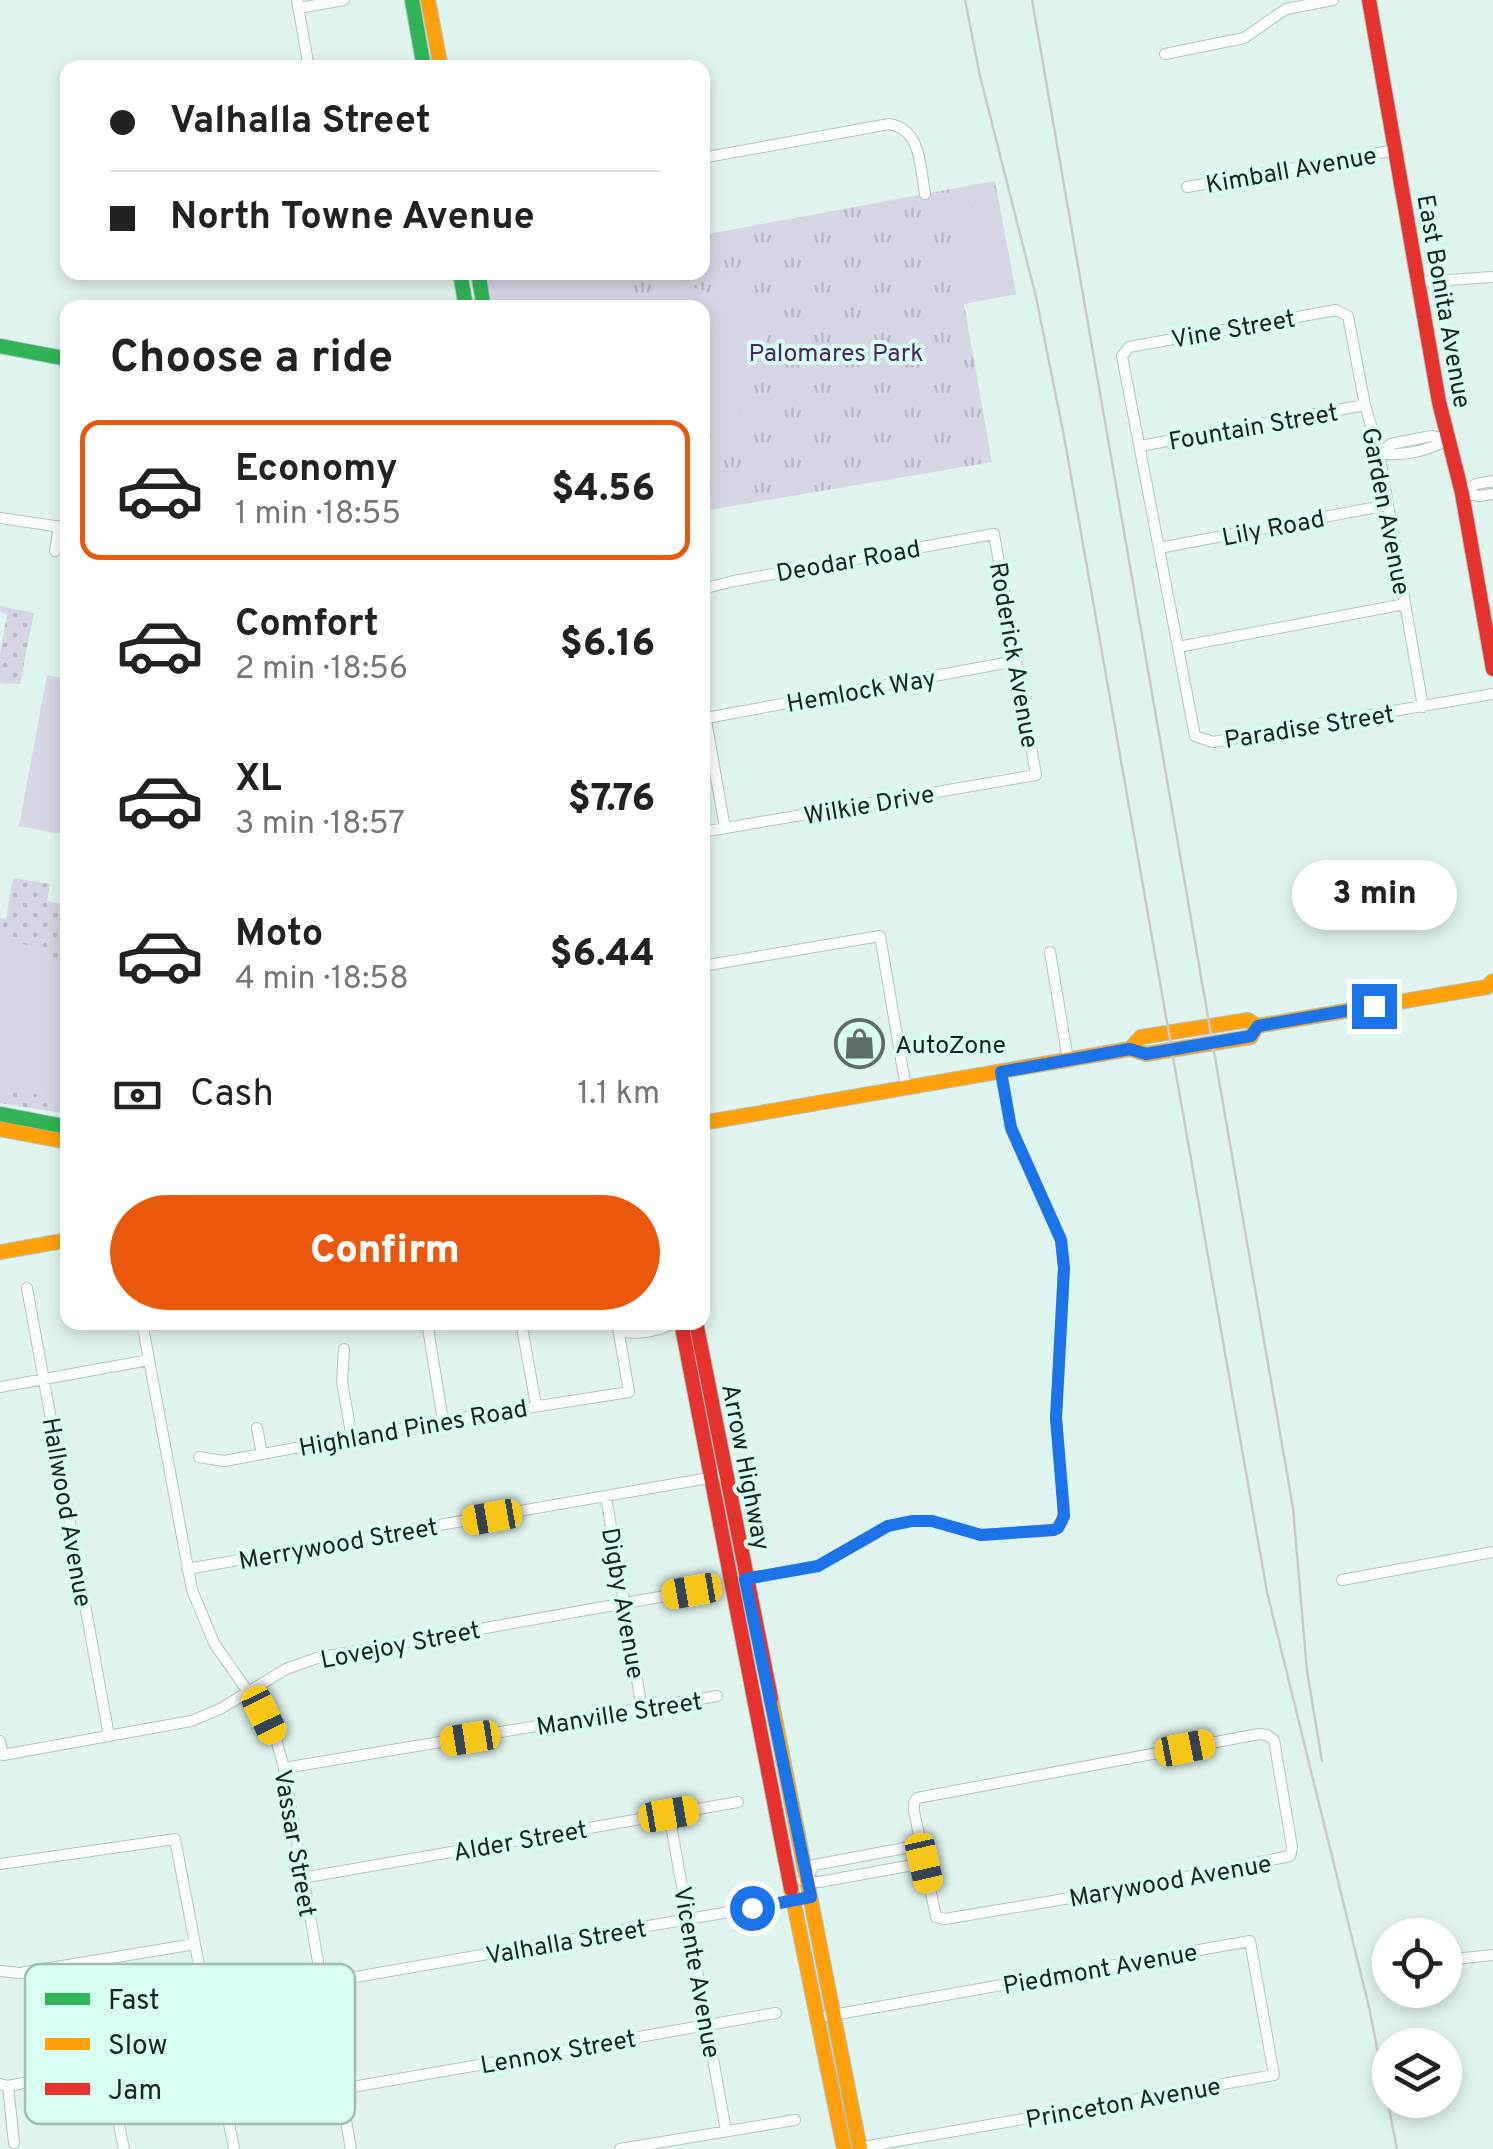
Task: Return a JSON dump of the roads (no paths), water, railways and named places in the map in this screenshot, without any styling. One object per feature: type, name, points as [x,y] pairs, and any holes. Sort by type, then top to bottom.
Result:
[{"type":"main road","points":[[412,0],[423,60]]},
{"type":"main road","points":[[428,0],[439,60]]},
{"type":"main road","name":"East Bonita Avenue","points":[[1369,0],[1418,282],[1462,493],[1493,669]]},
{"type":"main road","points":[[0,346],[60,357]]},
{"type":"main road","points":[[710,1122],[1130,1049],[1141,1037],[1248,1020],[1258,1026],[1491,985]]},
{"type":"main road","points":[[0,1114],[60,1125]]},
{"type":"main road","points":[[0,1129],[60,1140]]},
{"type":"main road","points":[[0,1252],[60,1241]]},
{"type":"main road","name":"Arrow Highway","points":[[680,1330],[844,2149]]},
{"type":"main road","name":"Arrow Highway","points":[[698,1330],[858,2149]]},
{"type":"street","points":[[308,60],[298,4],[344,0]]},
{"type":"street","points":[[1164,54],[1244,38],[1286,9],[1332,0]]},
{"type":"street","points":[[710,157],[889,124],[912,137],[925,194]]},
{"type":"street","name":"Kimball Avenue","points":[[1187,188],[1396,150]]},
{"type":"street","points":[[1418,282],[1493,277]]},
{"type":"street","name":"Vine Street","points":[[1140,446],[1122,356],[1129,347],[1336,310],[1348,316]]},
{"type":"street","name":"Garden Avenue","points":[[1348,316],[1365,405],[1379,453],[1423,707]]},
{"type":"street","name":"Fountain Street","points":[[1140,446],[1365,405]]},
{"type":"street","points":[[1379,453],[1392,455],[1434,448],[1448,439]]},
{"type":"street","points":[[1140,446],[1178,647],[1405,604]]},
{"type":"street","points":[[1462,493],[1476,484],[1493,482]]},
{"type":"street","points":[[1462,493],[1493,494]]},
{"type":"street","name":"Lily Road","points":[[1159,548],[1388,505]]},
{"type":"street","points":[[0,518],[60,527]]},
{"type":"street","name":"Deodar Road","points":[[710,588],[994,534]]},
{"type":"street","name":"Roderick Avenue","points":[[994,534],[1036,775]]},
{"type":"street","points":[[55,551],[60,536]]},
{"type":"street","name":"Paradise Street","points":[[1178,647],[1195,736],[1212,742],[1493,694]]},
{"type":"street","name":"Hemlock Way","points":[[710,717],[1016,662]]},
{"type":"street","points":[[710,741],[725,828]]},
{"type":"street","name":"Wilkie Drive","points":[[710,831],[1036,775]]},
{"type":"street","points":[[710,965],[880,936],[906,1088]]},
{"type":"street","points":[[1050,952],[1068,1060]]},
{"type":"street","points":[[745,1579],[818,1566],[888,1526],[912,1521],[932,1521],[981,1535],[1054,1530],[1062,1523],[1056,1418],[1064,1268],[1061,1240],[1011,1128],[1001,1072]]},
{"type":"street","name":"Hallwood Avenue","points":[[27,1288],[108,1736]]},
{"type":"street","name":"Vassar Street","points":[[144,1330],[187,1569],[207,1630],[276,1739],[318,1964]]},
{"type":"street","points":[[428,1330],[443,1421]]},
{"type":"street","points":[[522,1330],[536,1405]]},
{"type":"street","name":"Highland Pines Road","points":[[198,1457],[224,1461],[629,1392],[621,1330]]},
{"type":"street","points":[[624,1330],[628,1334],[651,1330]]},
{"type":"street","points":[[344,1349],[342,1382],[352,1438]]},
{"type":"street","points":[[0,1386],[150,1360]]},
{"type":"street","points":[[257,1428],[262,1454]]},
{"type":"street","name":"Merrywood Street","points":[[187,1569],[726,1475]]},
{"type":"street","name":"Digby Avenue","points":[[606,1497],[642,1710]]},
{"type":"street","points":[[1342,1580],[1493,1552]]},
{"type":"street","name":"Lovejoy Street","points":[[0,1741],[2,1755],[191,1722],[220,1710],[286,1669],[331,1654],[692,1591]]},
{"type":"street","name":"Manville Street","points":[[284,1768],[717,1696]]},
{"type":"street","name":"Marywood Avenue","points":[[1259,1734],[1274,1740],[1292,1847],[1290,1856],[1283,1859],[941,1919],[936,1916],[921,1846],[914,1802],[917,1798],[1259,1734]]},
{"type":"street","name":"Alder Street","points":[[302,1878],[738,1802]]},
{"type":"street","name":"Vicente Avenue","points":[[669,1814],[726,2131]]},
{"type":"street","points":[[0,1864],[175,1840],[199,1964]]},
{"type":"street","points":[[807,1879],[814,1865],[921,1846]]},
{"type":"street","points":[[789,1882],[818,1882],[924,1863]]},
{"type":"street","name":"Valhalla Street","points":[[355,1977],[811,1897]]},
{"type":"street","name":"Piedmont Avenue","points":[[816,2018],[1250,1941],[1274,2075]]},
{"type":"street","points":[[74,1964],[195,1944]]},
{"type":"street","points":[[1462,1958],[1493,1955]]},
{"type":"street","points":[[0,1971],[25,1972]]},
{"type":"street","name":"Lennox Street","points":[[355,2088],[776,2013]]},
{"type":"street","name":"Princeton Avenue","points":[[858,2149],[1274,2075]]},
{"type":"street","points":[[4,2085],[14,2144]]},
{"type":"street","points":[[620,2149],[795,2120]]},
{"type":"street","points":[[119,2124],[124,2149]]},
{"type":"street","points":[[229,2124],[234,2149]]},
{"type":"street","name":"Vassar Street","points":[[346,2124],[350,2149]]},
{"type":"railway","points":[[965,0],[980,76],[1036,297],[1064,436],[1267,1592],[1369,2007],[1397,2149]]},
{"type":"railway","points":[[1032,0],[1293,1508],[1307,1671],[1322,1761]]},
{"type":"place","name":"AutoZone","points":[[860,1044]]},
{"type":"park label","name":"Palomares Park","points":[[836,352]]}]
